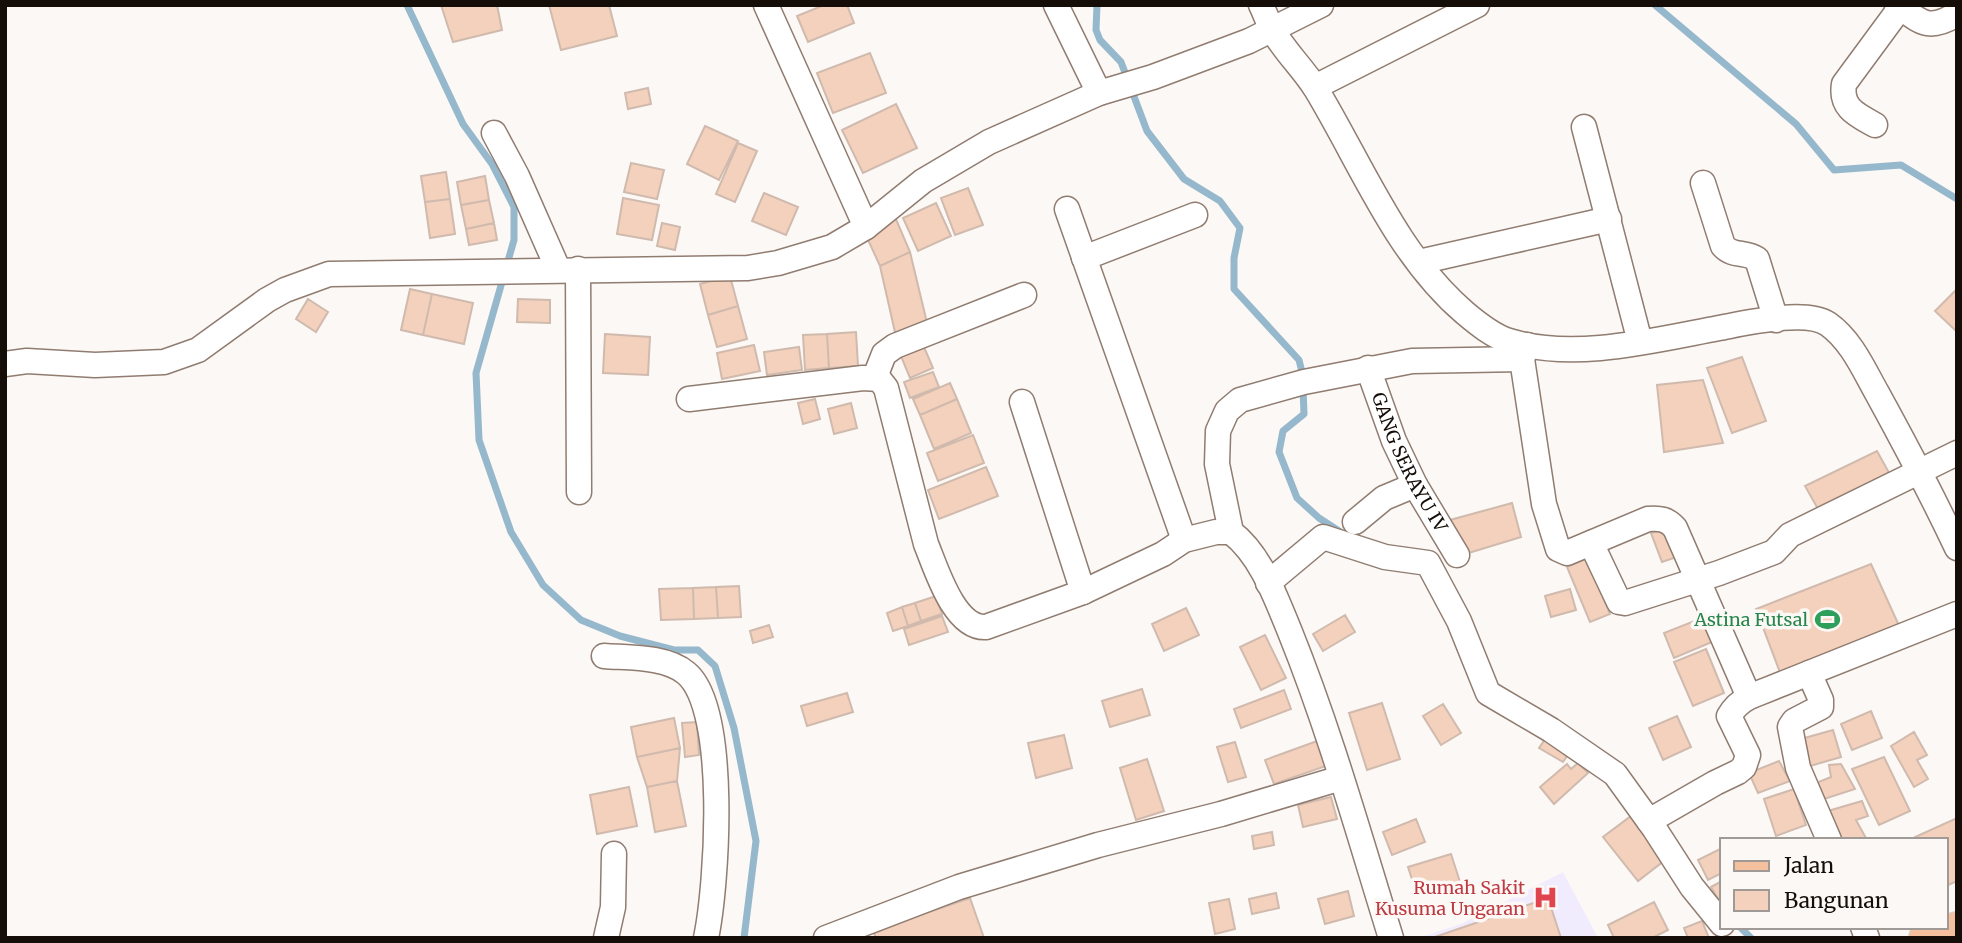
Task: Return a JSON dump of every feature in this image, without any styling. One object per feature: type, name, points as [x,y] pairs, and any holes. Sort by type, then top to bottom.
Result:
[{"type":"main road","points":[[1925,938],[1957,928]]},
{"type":"street","points":[[766,5],[866,227]]},
{"type":"street","points":[[1056,5],[1099,93]]},
{"type":"street","points":[[1261,5],[1273,31],[1315,87],[1384,211],[1419,262],[1453,302],[1481,327],[1524,352],[1544,504],[1558,549],[1567,553],[1648,519],[1660,518],[1669,522],[1675,528],[1749,696]]},
{"type":"street","points":[[5,364],[27,361],[95,365],[164,362],[198,350],[285,290],[328,274],[748,268],[778,263],[832,247],[866,227],[923,181],[989,142],[1099,93],[1153,77],[1273,31],[1321,5]]},
{"type":"street","points":[[1315,87],[1476,5]]},
{"type":"street","points":[[1875,125],[1852,113],[1843,99],[1843,84],[1898,6],[1924,24],[1931,25],[1957,14]]},
{"type":"street","points":[[1584,127],[1640,342]]},
{"type":"street","points":[[494,133],[568,269],[579,492]]},
{"type":"street","points":[[1703,183],[1723,246],[1731,253],[1756,258],[1776,320]]},
{"type":"street","points":[[1067,209],[1184,540]]},
{"type":"street","points":[[1084,258],[1195,215]]},
{"type":"street","points":[[1419,262],[1609,219]]},
{"type":"street","points":[[875,377],[884,354],[891,348],[1024,295]]},
{"type":"street","points":[[1231,532],[1217,464],[1220,422],[1227,411],[1240,400],[1300,383],[1412,361],[1583,349],[1807,317],[1817,319],[1842,336],[1920,471],[1957,548]]},
{"type":"street","name":"GANG SERAYU IV","points":[[1368,368],[1394,441],[1415,485],[1457,555]]},
{"type":"street","points":[[689,399],[875,377],[887,388],[926,544],[955,608],[972,624],[986,627],[1083,592],[1163,554],[1184,540],[1216,532],[1231,532],[1242,540],[1268,583],[1306,671],[1391,938]]},
{"type":"street","points":[[1023,402],[1083,592]]},
{"type":"street","points":[[1591,543],[1619,602],[1622,603],[1774,552],[1790,535],[1957,453]]},
{"type":"street","points":[[1355,522],[1384,498],[1415,485]]},
{"type":"street","points":[[1268,583],[1323,537],[1385,557],[1428,563],[1459,621],[1488,693],[1551,730],[1615,774],[1655,818],[1692,887],[1720,920]]},
{"type":"street","points":[[1655,818],[1744,767],[1748,755],[1729,716],[1733,708],[1749,696],[1957,614]]},
{"type":"street","points":[[604,656],[653,660],[680,668],[694,681],[702,699],[710,733],[716,786],[716,849],[706,938]]},
{"type":"street","points":[[1809,673],[1821,700],[1821,707],[1794,722],[1791,730],[1798,768],[1828,838]]},
{"type":"street","points":[[826,938],[959,887],[1098,845],[1221,814],[1341,778]]},
{"type":"street","points":[[606,938],[613,907],[614,854]]},
{"type":"shaded area","name":"Rumah Sakit Kusuma Ungaran","points":[[1563,872],[1598,938],[1418,938],[1461,924]]},
{"type":"building","points":[[441,5],[497,5],[502,30],[453,42]]},
{"type":"building","points":[[549,5],[609,5],[617,36],[561,50]]},
{"type":"building","points":[[824,5],[847,5],[854,23],[808,42],[797,16]]},
{"type":"building","points":[[870,53],[886,93],[833,113],[817,73]]},
{"type":"building","points":[[648,88],[651,104],[628,109],[625,93]]},
{"type":"building","points":[[896,104],[917,148],[863,173],[842,130]]},
{"type":"building","points":[[705,126],[738,141],[719,180],[687,164]]},
{"type":"building","points":[[738,143],[757,151],[735,202],[716,194]]},
{"type":"building","points":[[631,163],[664,170],[657,199],[624,192]]},
{"type":"building","points":[[446,172],[450,199],[425,202],[421,176]]},
{"type":"building","points":[[485,176],[489,200],[461,205],[457,182]]},
{"type":"building","points":[[968,188],[983,225],[955,235],[941,198]]},
{"type":"building","points":[[764,193],[798,207],[786,235],[752,221]]},
{"type":"building","points":[[623,198],[659,205],[652,240],[617,234]]},
{"type":"building","points":[[450,199],[455,234],[430,238],[425,202]]},
{"type":"building","points":[[489,200],[494,223],[466,229],[461,205]]},
{"type":"building","points":[[936,203],[951,236],[918,251],[903,218]]},
{"type":"building","points":[[895,217],[910,252],[880,266],[864,231]]},
{"type":"building","points":[[494,223],[497,240],[469,245],[466,229]]},
{"type":"building","points":[[662,223],[680,227],[675,250],[657,246]]},
{"type":"building","points":[[910,252],[928,327],[897,341],[880,266]]},
{"type":"building","points":[[730,276],[738,306],[708,315],[700,284]]},
{"type":"building","points":[[410,289],[432,294],[423,335],[401,330]]},
{"type":"building","points":[[1957,289],[1957,332],[1935,311]]},
{"type":"building","points":[[432,294],[473,303],[464,344],[423,335]]},
{"type":"building","points":[[308,299],[328,312],[316,332],[296,319]]},
{"type":"building","points":[[518,299],[550,300],[550,323],[517,322]]},
{"type":"building","points":[[738,306],[747,339],[717,347],[708,315]]},
{"type":"building","points":[[856,332],[858,366],[829,368],[827,334]]},
{"type":"building","points":[[605,334],[650,337],[648,375],[603,373]]},
{"type":"building","points":[[827,334],[829,368],[805,370],[803,335]]},
{"type":"building","points":[[921,340],[933,368],[910,378],[898,349]]},
{"type":"building","points":[[754,345],[760,371],[722,379],[717,353]]},
{"type":"building","points":[[799,347],[802,370],[767,375],[764,352]]},
{"type":"building","points":[[1742,357],[1766,421],[1732,433],[1707,368]]},
{"type":"building","points":[[933,372],[939,387],[910,398],[904,382]]},
{"type":"building","points":[[1703,380],[1723,443],[1664,452],[1657,385]]},
{"type":"building","points":[[950,383],[957,399],[920,415],[913,399]]},
{"type":"building","points":[[815,399],[820,419],[803,424],[798,403]]},
{"type":"building","points":[[957,399],[971,433],[934,449],[920,415]]},
{"type":"building","points":[[851,403],[857,428],[834,434],[828,409]]},
{"type":"building","points":[[973,435],[984,463],[938,481],[927,453]]},
{"type":"building","points":[[1877,451],[1893,480],[1822,516],[1805,486]]},
{"type":"building","points":[[986,467],[998,496],[939,519],[928,490]]},
{"type":"building","points":[[1512,503],[1521,537],[1462,555],[1450,520]]},
{"type":"building","points":[[1669,527],[1680,556],[1662,562],[1651,533]]},
{"type":"building","points":[[1587,558],[1610,614],[1590,622],[1567,567]]},
{"type":"building","name":"Astina Futsal","points":[[1871,564],[1901,630],[1781,675],[1756,609]]},
{"type":"building","points":[[739,586],[741,617],[718,618],[716,587]]},
{"type":"building","points":[[716,587],[718,618],[694,619],[693,588]]},
{"type":"building","points":[[693,588],[694,619],[661,620],[659,589]]},
{"type":"building","points":[[1570,589],[1576,610],[1551,617],[1545,596]]},
{"type":"building","points":[[936,596],[942,614],[921,621],[915,603]]},
{"type":"building","points":[[915,603],[921,621],[908,626],[902,607]]},
{"type":"building","points":[[902,607],[908,626],[893,631],[887,613]]},
{"type":"building","points":[[1186,608],[1199,635],[1164,651],[1152,624]]},
{"type":"building","points":[[1345,615],[1355,632],[1323,651],[1313,634]]},
{"type":"building","points":[[942,616],[948,632],[909,645],[904,629]]},
{"type":"building","points":[[1702,618],[1712,642],[1674,658],[1664,633]]},
{"type":"building","points":[[769,625],[773,637],[753,643],[750,631]]},
{"type":"building","points":[[1265,635],[1286,678],[1261,690],[1240,647]]},
{"type":"building","points":[[1706,649],[1724,693],[1693,706],[1674,662]]},
{"type":"building","points":[[1142,689],[1150,715],[1110,727],[1102,701]]},
{"type":"building","points":[[1284,690],[1291,709],[1241,728],[1234,709]]},
{"type":"building","points":[[847,693],[853,712],[807,726],[801,706]]},
{"type":"building","points":[[1382,703],[1400,759],[1367,770],[1349,713]]},
{"type":"building","points":[[1443,704],[1461,733],[1441,745],[1423,716]]},
{"type":"building","points":[[1871,711],[1882,738],[1852,750],[1841,724]]},
{"type":"building","points":[[1677,716],[1691,747],[1663,760],[1649,728]]},
{"type":"building","points":[[674,718],[680,748],[637,757],[631,727]]},
{"type":"building","points":[[697,722],[699,755],[685,757],[682,723]]},
{"type":"building","points":[[1833,730],[1841,757],[1810,766],[1801,739]]},
{"type":"building","points":[[1914,732],[1927,755],[1917,760],[1928,779],[1914,787],[1891,746]]},
{"type":"building","points":[[1064,735],[1072,768],[1036,778],[1028,743]]},
{"type":"building","points":[[1548,735],[1572,749],[1563,762],[1539,748]]},
{"type":"building","points":[[1317,741],[1326,766],[1274,784],[1265,760]]},
{"type":"building","points":[[1235,742],[1246,777],[1228,782],[1217,747]]},
{"type":"building","points":[[680,748],[677,781],[647,787],[637,757]]},
{"type":"building","points":[[1884,757],[1910,811],[1879,825],[1852,769]]},
{"type":"building","points":[[1147,759],[1164,811],[1136,820],[1120,768]]},
{"type":"building","points":[[1779,761],[1790,781],[1758,793],[1749,773]]},
{"type":"building","points":[[1578,763],[1588,773],[1554,804],[1540,787],[1567,764],[1571,769]]},
{"type":"building","points":[[1841,764],[1855,789],[1821,800],[1816,783],[1831,777],[1829,765]]},
{"type":"building","points":[[677,781],[686,826],[655,832],[647,787]]},
{"type":"building","points":[[629,787],[637,826],[597,834],[590,795]]},
{"type":"building","points":[[1794,789],[1806,825],[1776,836],[1764,799]]},
{"type":"building","points":[[1331,797],[1337,819],[1303,827],[1298,805]]},
{"type":"building","points":[[1862,801],[1868,816],[1856,820],[1866,838],[1839,838],[1828,811]]},
{"type":"building","points":[[1635,813],[1669,857],[1638,881],[1603,837]]},
{"type":"building","points":[[1957,818],[1957,881],[1948,885],[1948,838],[1915,837]]},
{"type":"building","points":[[1416,819],[1425,842],[1392,855],[1383,832]]},
{"type":"building","points":[[1272,832],[1274,845],[1254,849],[1252,836]]},
{"type":"building","points":[[1720,849],[1720,874],[1708,880],[1698,860]]},
{"type":"building","points":[[1451,854],[1460,882],[1417,895],[1408,867]]},
{"type":"building","points":[[1720,882],[1720,903],[1711,887]]},
{"type":"building","points":[[1348,891],[1354,916],[1325,924],[1318,899]]},
{"type":"building","points":[[1276,893],[1279,908],[1252,914],[1249,899]]},
{"type":"building","points":[[970,898],[984,938],[876,938],[873,931]]},
{"type":"building","points":[[1548,898],[1561,938],[1432,938]]},
{"type":"building","points":[[1229,899],[1235,929],[1215,934],[1209,903]]},
{"type":"building","points":[[1654,902],[1668,930],[1652,938],[1614,938],[1608,925]]},
{"type":"building","points":[[1702,921],[1709,938],[1688,938],[1684,928]]},
{"type":"waterway","points":[[407,5],[463,124],[492,164],[514,207],[514,240],[476,373],[479,440],[511,532],[543,585],[581,620],[620,636],[674,650],[698,650],[715,666],[734,728],[756,841],[744,938]]},
{"type":"waterway","points":[[1097,5],[1096,30],[1100,40],[1121,62],[1147,131],[1184,179],[1220,201],[1240,228],[1234,258],[1234,289],[1299,360],[1303,376]]},
{"type":"waterway","points":[[1655,5],[1796,124],[1834,170],[1901,165],[1957,199]]},
{"type":"waterway","points":[[1303,388],[1304,414],[1283,431],[1279,452],[1297,498],[1319,518],[1342,533]]},
{"type":"waterway","points":[[1742,929],[1751,938]]},
{"type":"place","name":"Astina Futsal","points":[[1828,620]]},
{"type":"place","name":"Rumah Sakit Kusuma Ungaran","points":[[1545,898]]}]
